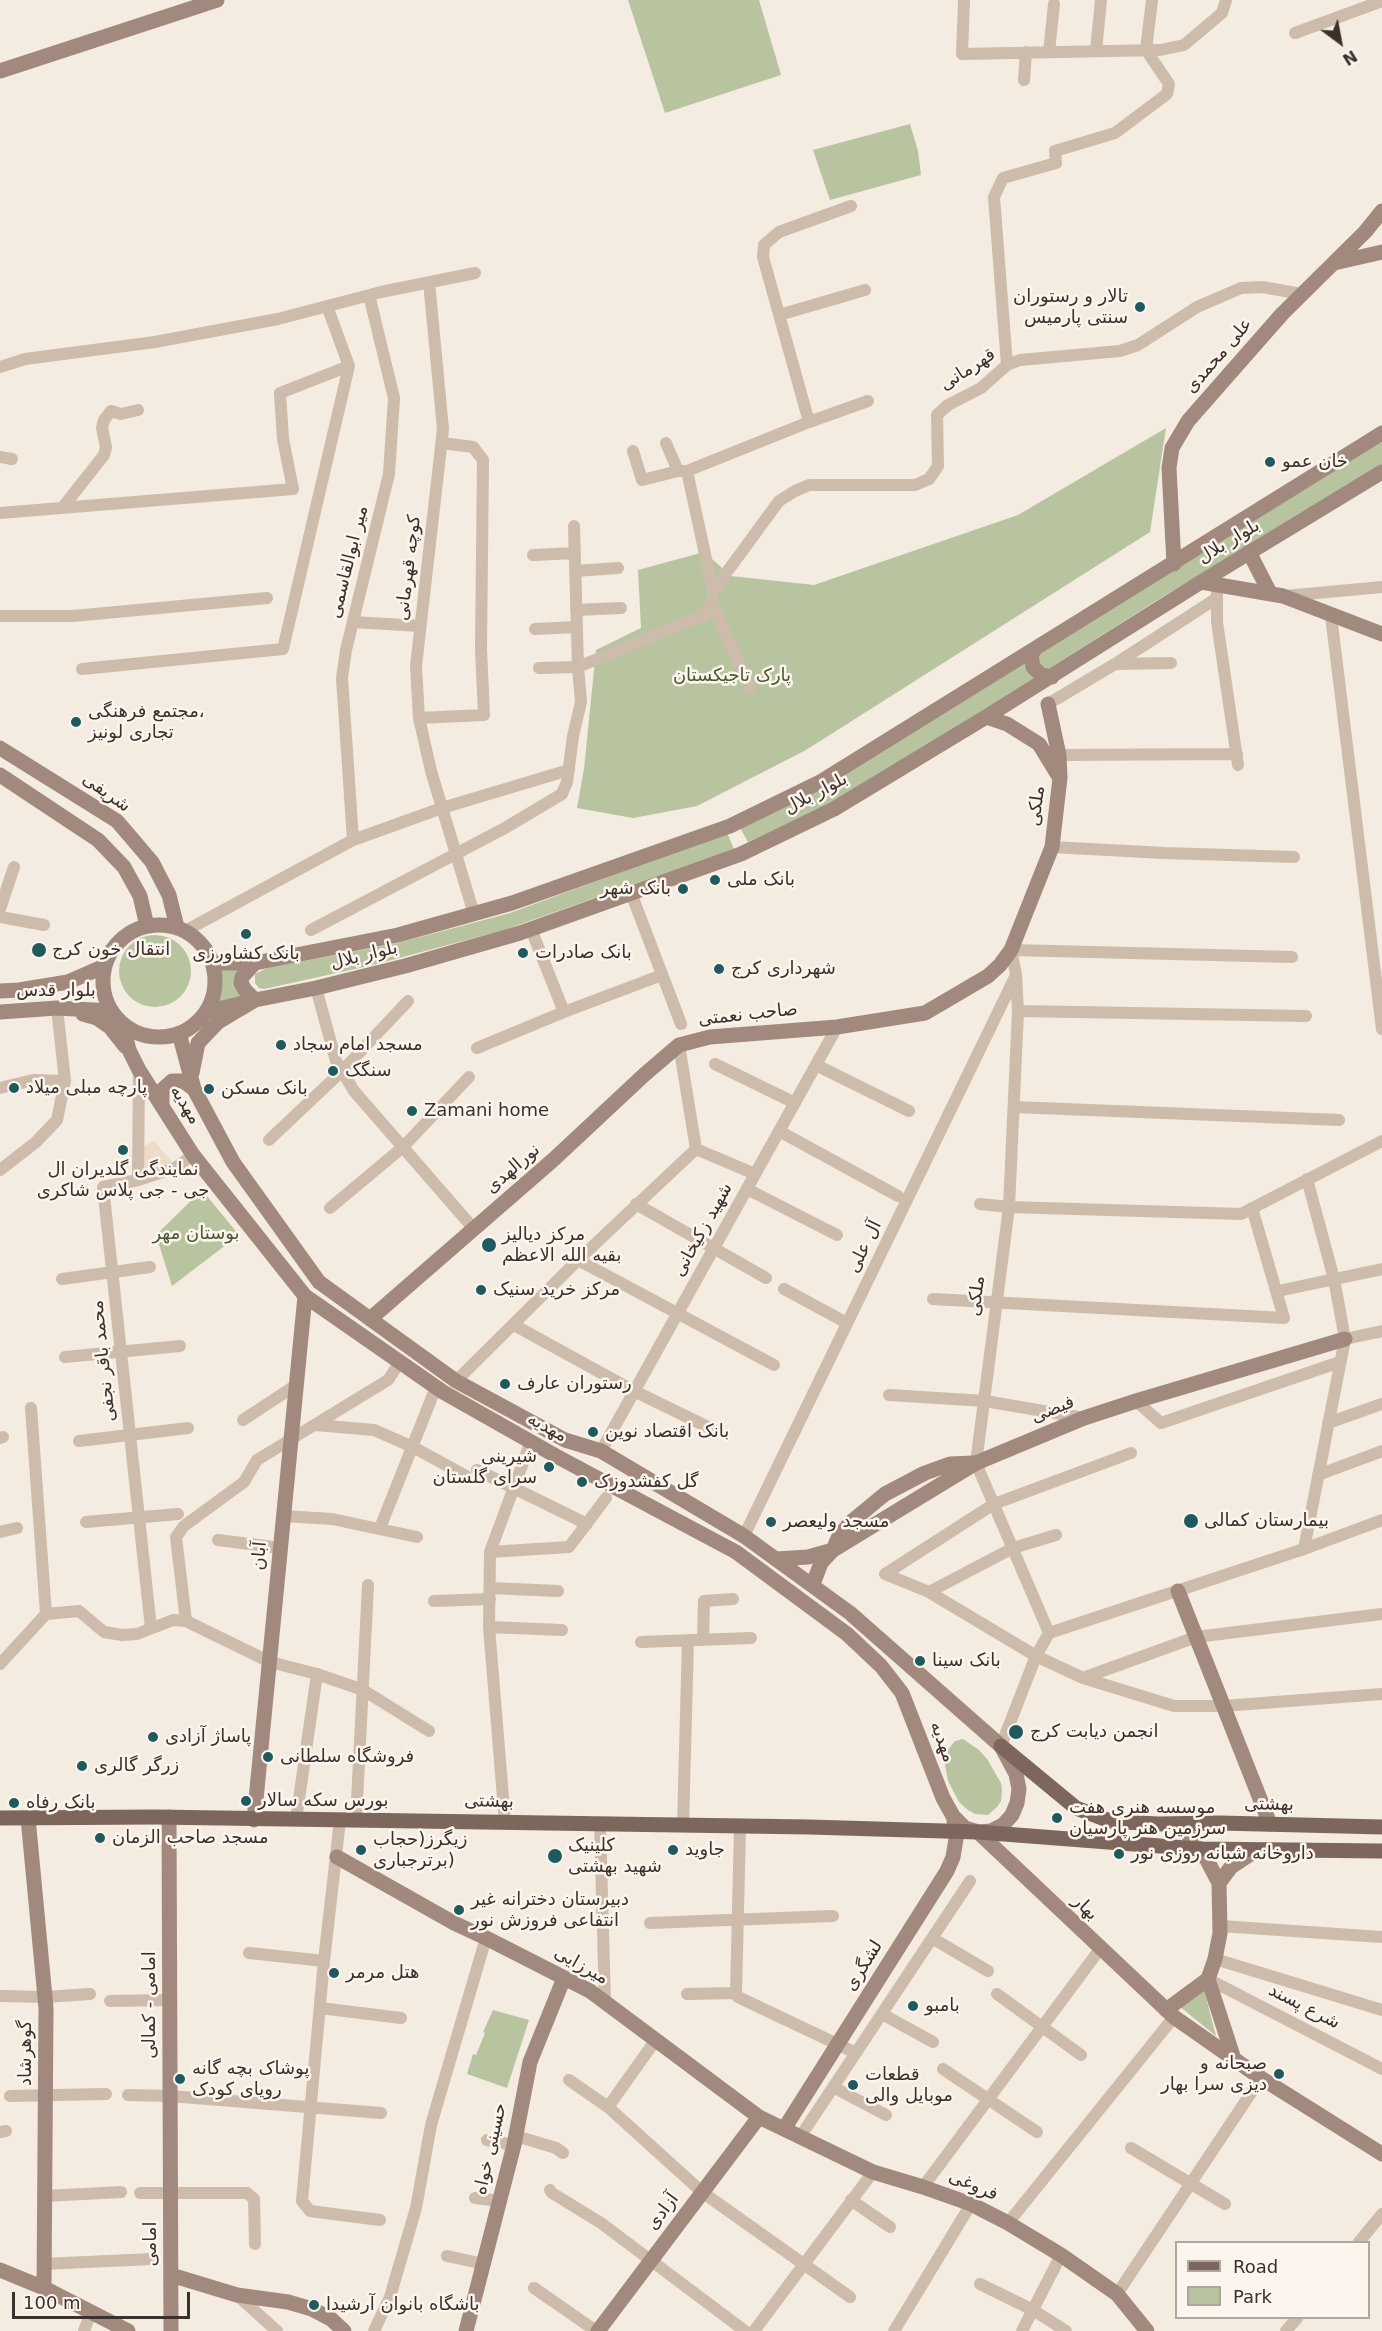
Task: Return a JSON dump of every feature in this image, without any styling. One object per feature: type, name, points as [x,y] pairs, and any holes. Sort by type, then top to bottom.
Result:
[{"type":"main road","points":[[0,70],[217,0]]},
{"type":"main road","name":"علی محمدی","points":[[1173,564],[1170,468],[1172,448],[1188,421],[1302,294],[1365,232],[1382,211]]},
{"type":"main road","points":[[1334,263],[1382,252]]},
{"type":"main road","name":"بلوار بلال","points":[[213,963],[255,963],[398,935],[512,903],[730,826],[820,782],[1382,433]]},
{"type":"main road","name":"بلوار بلال","points":[[206,1012],[405,966],[531,929],[741,854],[834,809],[1382,472]]},
{"type":"main road","points":[[1249,552],[1276,594]]},
{"type":"main road","points":[[1201,582],[1217,591],[1276,594],[1382,634]]},
{"type":"main road","points":[[1034,651],[1031,655],[1033,667],[1041,675],[1052,677]]},
{"type":"main road","name":"ملکی","points":[[1013,945],[1052,847],[1060,778],[1059,755],[1048,704]]},
{"type":"main road","name":"ملکی","points":[[986,717],[1006,724],[1039,744],[1060,778]]},
{"type":"main road","name":"شریفی","points":[[0,748],[117,821],[152,862],[169,896],[181,929]]},
{"type":"main road","points":[[0,775],[98,840],[124,867],[140,896],[147,926]]},
{"type":"main road","points":[[162,924],[181,929],[202,944],[213,963],[216,980],[213,997],[206,1012],[194,1025],[180,1033],[164,1037],[149,1036],[134,1031],[116,1017],[105,997],[102,980],[111,952],[120,940],[133,931],[147,926],[162,924]]},
{"type":"main road","name":"صاحب نعمتی","points":[[679,1045],[710,1037],[837,1027],[924,1013],[988,976],[1000,965],[1013,945]]},
{"type":"main road","points":[[162,1104],[162,1090],[172,1081],[193,1084],[198,1043],[218,1022],[255,1000],[241,983],[242,977],[255,963]]},
{"type":"main road","name":"بلوار قدس","points":[[0,991],[68,982],[105,966]]},
{"type":"main road","points":[[57,1008],[97,1018],[110,1027],[129,1050]]},
{"type":"main road","name":"بلوار قدس","points":[[0,1012],[57,1008],[116,1017]]},
{"type":"main road","name":"مهدیه","points":[[116,1017],[139,1070],[193,1155],[305,1296],[436,1387],[736,1552],[846,1634],[881,1666],[902,1693],[942,1798],[953,1816],[965,1828],[978,1832]]},
{"type":"main road","name":"مهدیه","points":[[180,1033],[193,1084],[233,1162],[319,1282],[456,1381],[565,1440],[601,1451],[744,1536],[813,1584],[870,1630],[1001,1746]]},
{"type":"main road","name":"نورالهدی","points":[[370,1318],[554,1160],[679,1045]]},
{"type":"main road","name":"آبان","points":[[254,1820],[305,1296]]},
{"type":"main road","name":"فیضی","points":[[833,1550],[839,1536],[851,1522],[885,1494],[925,1473],[950,1464],[976,1463],[1084,1419],[1136,1401],[1345,1339]]},
{"type":"main road","points":[[777,1559],[808,1557],[833,1550]]},
{"type":"main road","points":[[813,1584],[821,1563],[833,1550]]},
{"type":"main road","points":[[1178,1591],[1270,1824]]},
{"type":"main road","points":[[978,1832],[991,1831],[1003,1825],[1012,1815],[1017,1803],[1016,1774],[1001,1746]]},
{"type":"main road","name":"بهشتى","points":[[1001,1746],[1076,1808],[1110,1821],[1382,1827]]},
{"type":"main road","name":"لشگری","points":[[784,2129],[947,1871],[953,1857],[957,1833],[953,1816]]},
{"type":"main road","name":"بهشتی","points":[[0,1818],[169,1817],[978,1832]]},
{"type":"main road","name":"امامی - کمالی","points":[[169,1817],[170,2193]]},
{"type":"main road","name":"گوهرشاد","points":[[28,1818],[45,1997],[43,2264],[45,2288]]},
{"type":"main road","points":[[1170,2014],[1208,1979],[1215,1959],[1220,1926],[1219,1883],[1214,1870],[1180,1824]]},
{"type":"main road","points":[[978,1832],[1199,1849],[1382,1851]]},
{"type":"main road","name":"بهار","points":[[978,1832],[1170,2014],[1261,2078]]},
{"type":"main road","points":[[1219,1883],[1231,1867],[1255,1851]]},
{"type":"main road","name":"میرزایی","points":[[337,1857],[454,1923],[590,1991],[759,2117]]},
{"type":"main road","name":"حسینی خواه","points":[[466,2331],[515,2140],[530,2062],[564,1978]]},
{"type":"main road","points":[[1208,1979],[1234,2059]]},
{"type":"main road","points":[[1261,2078],[1382,2154]]},
{"type":"main road","name":"فروغی","points":[[759,2117],[873,2172],[970,2204],[1008,2223],[1062,2255],[1117,2294],[1147,2331]]},
{"type":"main road","name":"آزادی","points":[[597,2331],[759,2117]]},
{"type":"main road","name":"امامی","points":[[170,2193],[171,2331]]},
{"type":"main road","points":[[0,2270],[45,2288],[128,2331]]},
{"type":"main road","points":[[171,2275],[237,2295],[288,2302],[312,2308],[332,2319],[344,2331]]},
{"type":"street","points":[[964,0],[962,54],[1160,50],[1184,45],[1222,13],[1226,0]]},
{"type":"street","points":[[1096,51],[1101,0]]},
{"type":"street","points":[[1007,365],[994,197],[1003,178],[1056,163],[1055,151],[1115,133],[1167,94],[1169,84],[1146,50],[1152,0]]},
{"type":"street","points":[[1295,33],[1382,1]]},
{"type":"street","points":[[1049,52],[1054,4]]},
{"type":"street","points":[[1024,80],[1026,52]]},
{"type":"street","points":[[809,422],[763,257],[764,245],[779,232],[850,206]]},
{"type":"street","points":[[0,367],[25,359],[155,342],[278,320],[369,295],[475,273]]},
{"type":"street","name":"کوچه قهرمانی","points":[[429,282],[443,429],[416,666],[419,718],[431,771],[456,853]]},
{"type":"street","name":"قهرمانی","points":[[713,597],[780,501],[795,491],[809,485],[915,485],[929,479],[938,466],[937,415],[948,405],[981,388],[1007,365],[1020,360],[1120,351],[1138,345],[1197,307],[1241,288],[1262,287],[1302,294]]},
{"type":"street","points":[[779,315],[865,290]]},
{"type":"street","name":"میر ابوالقاسمی","points":[[353,840],[342,678],[353,622],[389,474],[394,398],[369,295]]},
{"type":"street","points":[[82,669],[283,649],[349,366],[327,306]]},
{"type":"street","points":[[0,513],[293,489],[283,439],[280,393],[349,366]]},
{"type":"street","points":[[633,451],[642,480],[682,471],[868,401]]},
{"type":"street","points":[[63,507],[104,455],[106,447],[102,428],[104,420],[111,411],[121,414],[138,410]]},
{"type":"street","points":[[419,718],[483,715],[483,460],[473,447],[442,443]]},
{"type":"street","points":[[666,443],[682,471],[713,597],[750,688]]},
{"type":"street","points":[[311,930],[505,828],[561,794],[567,782],[573,736],[581,702],[576,627],[574,526]]},
{"type":"street","points":[[533,555],[574,553]]},
{"type":"street","points":[[575,571],[618,568]]},
{"type":"street","points":[[1276,594],[1382,587]]},
{"type":"street","points":[[1048,704],[1115,664],[1217,591]]},
{"type":"street","points":[[1059,755],[1237,760],[1217,622],[1217,591]]},
{"type":"street","points":[[539,668],[578,668],[704,615],[713,597]]},
{"type":"street","points":[[0,616],[73,616],[267,598]]},
{"type":"street","points":[[576,610],[621,608]]},
{"type":"street","points":[[1331,616],[1377,949],[1382,1029]]},
{"type":"street","points":[[353,622],[420,626]]},
{"type":"street","points":[[535,629],[576,627]]},
{"type":"street","points":[[1115,664],[1171,663]]},
{"type":"street","points":[[181,929],[353,840],[442,808],[569,770]]},
{"type":"street","points":[[1052,847],[1294,857]]},
{"type":"street","points":[[456,853],[474,914]]},
{"type":"street","points":[[0,909],[15,867]]},
{"type":"street","points":[[632,893],[681,1024]]},
{"type":"street","points":[[0,917],[44,925]]},
{"type":"street","points":[[531,929],[564,1012]]},
{"type":"street","points":[[1013,945],[1292,957]]},
{"type":"street","name":"ملکی","points":[[976,1463],[1009,1207],[1018,1011],[1013,945]]},
{"type":"street","name":"آل علی","points":[[744,1536],[1016,974]]},
{"type":"street","points":[[477,1048],[662,975]]},
{"type":"street","points":[[316,988],[336,1060],[354,1091],[474,1229]]},
{"type":"street","points":[[269,1140],[342,1071],[408,1001]]},
{"type":"street","points":[[0,1170],[36,1142],[57,1120],[65,1081],[57,1008]]},
{"type":"street","points":[[1018,1011],[1306,1016]]},
{"type":"street","name":"شهید زکیخانی","points":[[601,1451],[837,1027]]},
{"type":"street","name":"صاحب نعمتی","points":[[679,1045],[696,1149]]},
{"type":"street","points":[[715,1064],[795,1103]]},
{"type":"street","points":[[816,1065],[909,1111]]},
{"type":"street","points":[[138,1180],[139,1070]]},
{"type":"street","points":[[330,1208],[403,1147],[469,1077]]},
{"type":"street","points":[[0,1088],[33,1080],[65,1081]]},
{"type":"street","points":[[1014,1107],[1339,1120]]},
{"type":"street","points":[[779,1131],[898,1196]]},
{"type":"street","points":[[980,1204],[1009,1207],[1240,1214],[1382,1141]]},
{"type":"street","points":[[456,1381],[578,1260],[696,1149],[755,1174]]},
{"type":"street","name":"محمد باقر نجفی","points":[[151,1628],[103,1187],[138,1180],[175,1168],[193,1155]]},
{"type":"street","points":[[1304,1549],[1345,1339],[1334,1279],[1307,1179]]},
{"type":"street","points":[[747,1189],[837,1235]]},
{"type":"street","points":[[636,1204],[766,1278]]},
{"type":"street","points":[[933,1299],[1284,1318],[1252,1208]]},
{"type":"street","points":[[578,1260],[774,1365]]},
{"type":"street","points":[[62,1279],[150,1267]]},
{"type":"street","points":[[1278,1291],[1382,1269]]},
{"type":"street","points":[[784,1289],[847,1323]]},
{"type":"street","points":[[514,1324],[634,1391],[712,1429]]},
{"type":"street","points":[[1345,1339],[1382,1331]]},
{"type":"street","points":[[65,1358],[180,1346]]},
{"type":"street","points":[[186,1621],[176,1537],[184,1526],[244,1482],[257,1460],[388,1380],[400,1362]]},
{"type":"street","points":[[1136,1401],[1161,1423],[1340,1362]]},
{"type":"street","points":[[243,1420],[296,1385]]},
{"type":"street","points":[[380,1528],[436,1387]]},
{"type":"street","points":[[889,1395],[985,1401],[1084,1419]]},
{"type":"street","points":[[1328,1423],[1382,1404]]},
{"type":"street","points":[[31,1408],[46,1614]]},
{"type":"street","points":[[316,1425],[374,1430],[413,1447],[466,1476]]},
{"type":"street","points":[[79,1441],[188,1428]]},
{"type":"street","points":[[505,1822],[489,1627],[490,1552],[531,1441]]},
{"type":"street","points":[[1318,1474],[1382,1451]]},
{"type":"street","points":[[1131,1453],[994,1504],[885,1574],[929,1592],[1036,1656],[1083,1678],[1174,1706],[1223,1706],[1382,1694]]},
{"type":"street","points":[[976,1463],[1049,1633]]},
{"type":"street","points":[[477,1470],[587,1524]]},
{"type":"street","points":[[490,1552],[569,1547],[606,1498]]},
{"type":"street","points":[[86,1522],[178,1514]]},
{"type":"street","points":[[284,1516],[332,1519],[417,1537]]},
{"type":"street","points":[[1001,1746],[1036,1656],[1049,1633],[1304,1549],[1382,1520]]},
{"type":"street","points":[[0,1532],[17,1528]]},
{"type":"street","points":[[929,1592],[1013,1548],[1056,1535]]},
{"type":"street","points":[[218,1540],[281,1548]]},
{"type":"street","points":[[356,1820],[368,1585]]},
{"type":"street","points":[[434,1601],[490,1594],[558,1591]]},
{"type":"street","points":[[703,1640],[704,1602],[733,1599]]},
{"type":"street","points":[[0,1664],[46,1614],[80,1611],[104,1632],[122,1635],[137,1634],[173,1620],[186,1621],[270,1662],[363,1690],[429,1731]]},
{"type":"street","points":[[1083,1678],[1196,1637],[1382,1614]]},
{"type":"street","points":[[489,1627],[562,1630]]},
{"type":"street","points":[[641,1642],[751,1638]]},
{"type":"street","points":[[683,1825],[688,1640]]},
{"type":"street","points":[[296,1820],[316,1674]]},
{"type":"street","points":[[340,1820],[324,1961],[302,2201],[310,2211],[380,2220]]},
{"type":"street","points":[[600,1824],[605,2002]]},
{"type":"street","points":[[737,1995],[740,1827]]},
{"type":"street","points":[[800,2137],[970,1881]]},
{"type":"street","points":[[650,1923],[833,1916]]},
{"type":"street","points":[[1220,1926],[1382,1937]]},
{"type":"street","points":[[374,2331],[390,2297],[416,2208],[431,2125],[486,1938]]},
{"type":"street","points":[[932,1938],[988,1971]]},
{"type":"street","points":[[923,2187],[1100,1949]]},
{"type":"street","points":[[249,1953],[324,1961]]},
{"type":"street","points":[[1215,1959],[1382,2010]]},
{"type":"street","name":"شرع پسند","points":[[1208,1979],[1382,2069]]},
{"type":"street","points":[[0,1996],[45,1997],[90,1994]]},
{"type":"street","points":[[687,1994],[737,1995],[856,2053]]},
{"type":"street","points":[[997,1994],[1081,2055]]},
{"type":"street","points":[[110,2001],[170,2000]]},
{"type":"street","points":[[320,2008],[401,2018]]},
{"type":"street","points":[[882,2014],[933,2042]]},
{"type":"street","points":[[1008,2223],[1170,2014]]},
{"type":"street","points":[[608,2107],[655,2041]]},
{"type":"street","points":[[943,2069],[1037,2132]]},
{"type":"street","points":[[1117,2294],[1261,2078]]},
{"type":"street","points":[[569,2080],[608,2107],[702,2192],[850,2297]]},
{"type":"street","points":[[833,2087],[886,2115]]},
{"type":"street","points":[[10,2096],[106,2094]]},
{"type":"street","points":[[128,2095],[170,2096],[381,2113]]},
{"type":"street","points":[[487,2140],[515,2140],[556,2148],[562,2153]]},
{"type":"street","points":[[1131,2148],[1225,2204]]},
{"type":"street","points":[[754,2331],[873,2172]]},
{"type":"street","points":[[550,2190],[601,2223],[745,2331]]},
{"type":"street","points":[[45,2196],[121,2192]]},
{"type":"street","points":[[140,2193],[247,2193],[254,2199],[255,2244]]},
{"type":"street","points":[[475,2198],[500,2201]]},
{"type":"street","points":[[851,2200],[890,2227]]},
{"type":"street","points":[[894,2331],[970,2204]]},
{"type":"street","points":[[1360,2241],[1382,2214]]},
{"type":"street","points":[[1022,2331],[1062,2255]]},
{"type":"street","points":[[447,2256],[484,2264]]},
{"type":"street","points":[[43,2264],[152,2259]]},
{"type":"street","points":[[980,2284],[1033,2310],[1066,2331]]},
{"type":"street","points":[[534,2288],[597,2331]]},
{"type":"street","points":[[237,2295],[277,2331]]},
{"type":"street","points":[[84,2331],[91,2312]]},
{"type":"street","points":[[1286,2331],[1296,2319]]},
{"type":"green space","points":[[628,0],[759,0],[781,75],[665,113]]},
{"type":"green space","points":[[910,124],[918,151],[921,175],[830,200],[813,150]]},
{"type":"green space","name":"پارک تاجیکستان","points":[[1166,428],[1150,532],[806,750],[697,806],[633,818],[577,808],[584,769],[596,650],[641,628],[638,570],[704,552],[731,576],[814,585],[1018,515]]},
{"type":"green space","points":[[1382,441],[1382,465],[1154,602],[911,756],[829,804],[748,842],[739,826],[824,787]]},
{"type":"green space","points":[[727,833],[734,849],[504,930],[373,965],[264,989],[259,988],[255,983],[255,974],[267,968],[398,943],[510,913]]},
{"type":"green space","points":[[155,935],[175,941],[185,951],[191,971],[185,991],[175,1001],[155,1007],[135,1001],[125,991],[119,971],[125,951],[135,941]]},
{"type":"green space","points":[[218,966],[247,967],[249,999],[213,1006],[220,987]]},
{"type":"green space","name":"بوستان مهر","points":[[202,1190],[239,1235],[172,1286],[156,1235]]},
{"type":"green space","points":[[963,1739],[987,1759],[1001,1783],[1001,1801],[988,1815],[975,1814],[968,1810],[959,1802],[948,1781],[945,1765],[946,1752],[955,1741]]},
{"type":"green space","points":[[1203,1986],[1216,2036],[1179,2006]]},
{"type":"green space","points":[[493,2010],[529,2020],[507,2088],[467,2074],[473,2054],[476,2055]]},
{"type":"shaded area","points":[[154,1141],[174,1164],[142,1175],[144,1146]]},
{"type":"place","name":"تالار و رستوران سنتی پارمیس","points":[[1140,307]]},
{"type":"place","name":"خان عمو","points":[[1270,462]]},
{"type":"place","name":"مجتمع فرهنگی، تجاری لونیز","points":[[76,722]]},
{"type":"place","name":"بانک ملی","points":[[715,880]]},
{"type":"place","name":"بانک شهر","points":[[683,889]]},
{"type":"place","name":"بانک کشاورزی","points":[[246,934]]},
{"type":"place","name":"انتقال خون کرج","points":[[39,950]]},
{"type":"place","name":"بانک صادرات","points":[[523,953]]},
{"type":"place","name":"شهرداری کرج","points":[[719,969]]},
{"type":"place","name":"مسجد امام سجاد","points":[[281,1045]]},
{"type":"place","name":"سنگک","points":[[333,1071]]},
{"type":"place","name":"پارچه مبلی میلاد","points":[[14,1088]]},
{"type":"place","name":"بانک مسکن","points":[[209,1089]]},
{"type":"place","name":"Zamani home","points":[[412,1111]]},
{"type":"place","name":"نمایندگی گلدیران ال جی - جی پلاس شاکری","points":[[123,1150]]},
{"type":"place","name":"مرکز دیالیز بقیه الله الاعظم","points":[[489,1245]]},
{"type":"place","name":"مرکز خرید سنیک","points":[[481,1290]]},
{"type":"place","name":"رستوران عارف","points":[[505,1384]]},
{"type":"place","name":"بانک اقتصاد نوین","points":[[593,1432]]},
{"type":"place","name":"شیرینی سرای گلستان","points":[[549,1467]]},
{"type":"place","name":"گل کفشدوزک","points":[[582,1482]]},
{"type":"place","name":"بیمارستان کمالی","points":[[1191,1521]]},
{"type":"place","name":"مسجد ولیعصر","points":[[771,1522]]},
{"type":"place","name":"بانک سینا","points":[[920,1661]]},
{"type":"place","name":"انجمن دیابت کرج","points":[[1016,1732]]},
{"type":"place","name":"پاساژ آزادی","points":[[153,1737]]},
{"type":"place","name":"فروشگاه سلطانی","points":[[268,1757]]},
{"type":"place","name":"زرگر گالری","points":[[82,1766]]},
{"type":"place","name":"بورس سکه سالار","points":[[246,1801]]},
{"type":"place","name":"بانک رفاه","points":[[14,1803]]},
{"type":"place","name":"موسسه هنری هفت سرزمین هنر پارسیان","points":[[1057,1818]]},
{"type":"place","name":"مسجد صاحب الزمان","points":[[100,1838]]},
{"type":"place","name":"زیگرز(حجاب برترجباری)","points":[[361,1850]]},
{"type":"place","name":"جاوید","points":[[673,1850]]},
{"type":"place","name":"داروخانه شبانه روزی نور","points":[[1119,1854]]},
{"type":"place","name":"کلینیک شهید بهشتی","points":[[555,1856]]},
{"type":"place","name":"دبیرستان دخترانه غیر انتفاعی فروزش نور","points":[[459,1910]]},
{"type":"place","name":"هتل مرمر","points":[[334,1973]]},
{"type":"place","name":"بامبو","points":[[913,2006]]},
{"type":"place","name":"صبحانه و دیزی سرا بهار","points":[[1279,2074]]},
{"type":"place","name":"پوشاک بچه گانه رویای کودک","points":[[180,2079]]},
{"type":"place","name":"قطعات موبایل والی","points":[[853,2085]]},
{"type":"place","name":"باشگاه بانوان آرشیدا","points":[[314,2305]]}]
